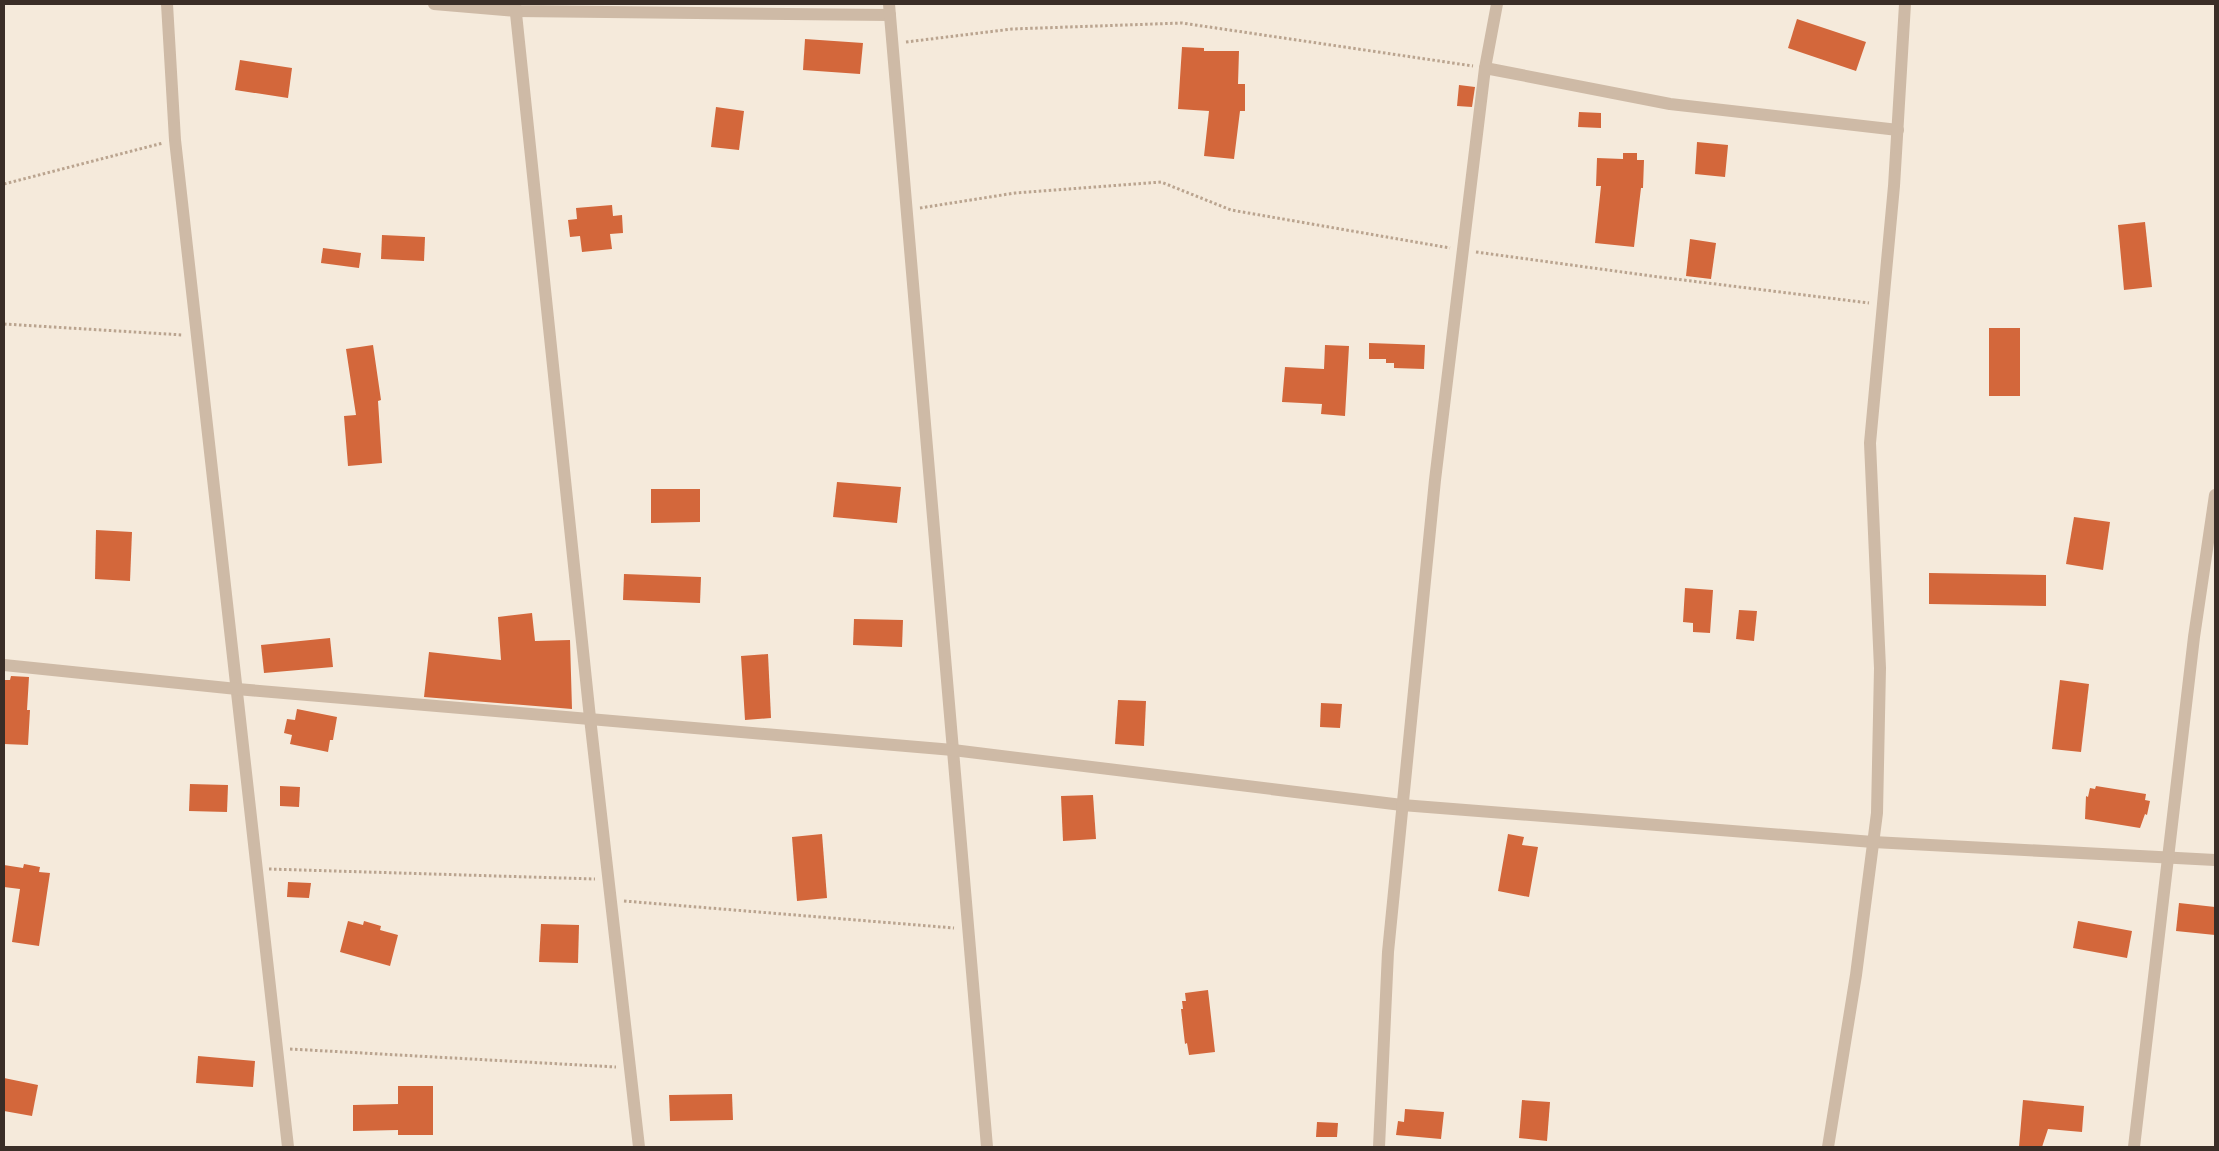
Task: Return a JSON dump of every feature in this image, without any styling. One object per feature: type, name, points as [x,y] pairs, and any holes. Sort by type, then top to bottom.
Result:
[{"type":"street","points":[[167,4],[175,140],[288,1147]]},
{"type":"street","points":[[434,4],[515,8],[890,10],[987,1147]]},
{"type":"street","points":[[1380,1147],[1388,952],[1435,480],[1485,68],[1497,4]]},
{"type":"street","points":[[1828,1147],[1856,975],[1877,813],[1880,668],[1870,443],[1898,130],[1906,4]]},
{"type":"street","points":[[515,8],[590,718],[639,1147]]},
{"type":"street","points":[[1485,68],[1670,104],[1898,130]]},
{"type":"street","points":[[2134,1147],[2194,637],[2215,495]]},
{"type":"street","points":[[4,665],[237,689],[953,750],[1402,804],[1873,842],[2215,860]]},
{"type":"path","points":[[893,44],[1012,29],[1182,23],[1485,68]]},
{"type":"path","points":[[4,184],[175,140]]},
{"type":"path","points":[[906,210],[1016,193],[1161,182],[1231,210],[1463,250],[1659,277],[1883,304]]},
{"type":"path","points":[[4,324],[197,336]]},
{"type":"path","points":[[257,868],[608,879]]},
{"type":"path","points":[[610,900],[968,929]]},
{"type":"path","points":[[277,1049],[630,1068]]},
{"type":"building","points":[[1797,19],[1866,42],[1856,71],[1788,48]]},
{"type":"building","points":[[805,39],[863,43],[860,74],[803,70]]},
{"type":"building","points":[[1182,47],[1204,48],[1204,51],[1239,51],[1238,84],[1245,84],[1245,111],[1240,111],[1234,159],[1204,156],[1209,111],[1178,109]]},
{"type":"building","points":[[240,60],[292,68],[288,98],[235,90]]},
{"type":"building","points":[[1459,85],[1475,87],[1472,107],[1457,106]]},
{"type":"building","points":[[716,107],[744,111],[739,150],[711,147]]},
{"type":"building","points":[[1579,112],[1601,113],[1601,128],[1578,127]]},
{"type":"building","points":[[1697,142],[1728,145],[1725,177],[1695,174]]},
{"type":"building","points":[[1623,153],[1637,153],[1637,160],[1644,160],[1643,188],[1641,188],[1634,247],[1595,243],[1601,186],[1596,186],[1597,158],[1623,159]]},
{"type":"building","points":[[612,205],[613,216],[622,215],[623,233],[610,234],[612,249],[582,252],[580,236],[570,237],[568,220],[577,219],[576,208]]},
{"type":"building","points":[[2145,222],[2152,287],[2124,290],[2118,225]]},
{"type":"building","points":[[382,235],[425,237],[424,261],[381,259]]},
{"type":"building","points":[[1690,239],[1716,243],[1711,279],[1686,276]]},
{"type":"building","points":[[323,248],[361,253],[359,268],[321,263]]},
{"type":"building","points":[[1989,328],[2020,328],[2020,396],[1989,396]]},
{"type":"building","points":[[1369,343],[1425,345],[1424,369],[1394,368],[1394,363],[1386,363],[1386,359],[1369,359]]},
{"type":"building","points":[[373,345],[381,400],[378,401],[382,463],[348,466],[344,416],[356,415],[346,349]]},
{"type":"building","points":[[1325,345],[1349,346],[1345,416],[1321,414],[1322,404],[1282,402],[1285,367],[1324,369]]},
{"type":"building","points":[[837,482],[901,487],[897,523],[833,517]]},
{"type":"building","points":[[651,489],[700,489],[700,522],[651,523]]},
{"type":"building","points":[[2074,517],[2110,522],[2103,570],[2066,564]]},
{"type":"building","points":[[96,530],[132,532],[130,581],[95,579]]},
{"type":"building","points":[[1929,573],[2046,575],[2046,606],[1929,604]]},
{"type":"building","points":[[624,574],[701,577],[700,603],[623,600]]},
{"type":"building","points":[[1685,588],[1713,590],[1710,633],[1693,632],[1693,623],[1683,622]]},
{"type":"building","points":[[1739,610],[1757,611],[1754,641],[1736,639]]},
{"type":"building","points":[[532,613],[535,641],[570,640],[572,709],[424,697],[429,652],[501,660],[498,617]]},
{"type":"building","points":[[854,619],[903,620],[902,647],[853,645]]},
{"type":"building","points":[[330,638],[333,667],[264,673],[261,645]]},
{"type":"building","points":[[768,654],[771,718],[745,720],[741,656]]},
{"type":"building","points":[[11,676],[29,677],[27,710],[30,710],[28,745],[4,744],[4,680],[10,680]]},
{"type":"building","points":[[2060,680],[2089,684],[2081,752],[2052,749]]},
{"type":"building","points":[[1118,700],[1146,701],[1144,746],[1115,744]]},
{"type":"building","points":[[1321,703],[1342,704],[1340,728],[1320,727]]},
{"type":"building","points":[[297,709],[337,717],[333,740],[330,740],[328,752],[290,744],[292,735],[284,733],[287,719],[295,720]]},
{"type":"building","points":[[190,784],[228,785],[227,812],[189,811]]},
{"type":"building","points":[[280,786],[300,787],[299,807],[280,806]]},
{"type":"building","points":[[2096,786],[2146,794],[2145,800],[2150,801],[2147,815],[2145,814],[2140,828],[2085,819],[2086,796],[2088,797],[2090,788],[2095,789]]},
{"type":"building","points":[[1093,795],[1096,839],[1063,841],[1061,796]]},
{"type":"building","points":[[822,834],[827,898],[797,901],[792,837]]},
{"type":"building","points":[[1508,834],[1524,837],[1522,845],[1538,847],[1529,897],[1498,891]]},
{"type":"building","points":[[24,864],[40,867],[39,872],[50,873],[39,946],[12,942],[20,889],[4,887],[4,865],[23,868]]},
{"type":"building","points":[[288,882],[311,883],[309,898],[287,897]]},
{"type":"building","points":[[2179,903],[2215,907],[2215,935],[2176,931]]},
{"type":"building","points":[[348,921],[363,925],[364,921],[381,926],[380,930],[398,935],[390,966],[340,952]]},
{"type":"building","points":[[2078,921],[2132,931],[2127,958],[2073,948]]},
{"type":"building","points":[[541,924],[579,925],[578,963],[539,962]]},
{"type":"building","points":[[1208,990],[1215,1052],[1189,1055],[1187,1043],[1185,1044],[1181,1009],[1183,1009],[1182,1001],[1186,1001],[1185,993]]},
{"type":"building","points":[[198,1056],[255,1061],[253,1087],[196,1083]]},
{"type":"building","points":[[4,1078],[38,1085],[32,1116],[4,1111]]},
{"type":"building","points":[[398,1086],[433,1086],[433,1135],[398,1135],[398,1130],[353,1131],[353,1105],[398,1104]]},
{"type":"building","points":[[732,1094],[733,1120],[670,1121],[669,1095]]},
{"type":"building","points":[[1522,1100],[1550,1102],[1547,1141],[1519,1138]]},
{"type":"building","points":[[2023,1100],[2084,1106],[2082,1132],[2048,1129],[2042,1147],[2019,1147]]},
{"type":"building","points":[[1405,1109],[1444,1112],[1441,1139],[1396,1135],[1398,1121],[1404,1122]]},
{"type":"building","points":[[1317,1122],[1338,1123],[1337,1137],[1316,1137]]}]
